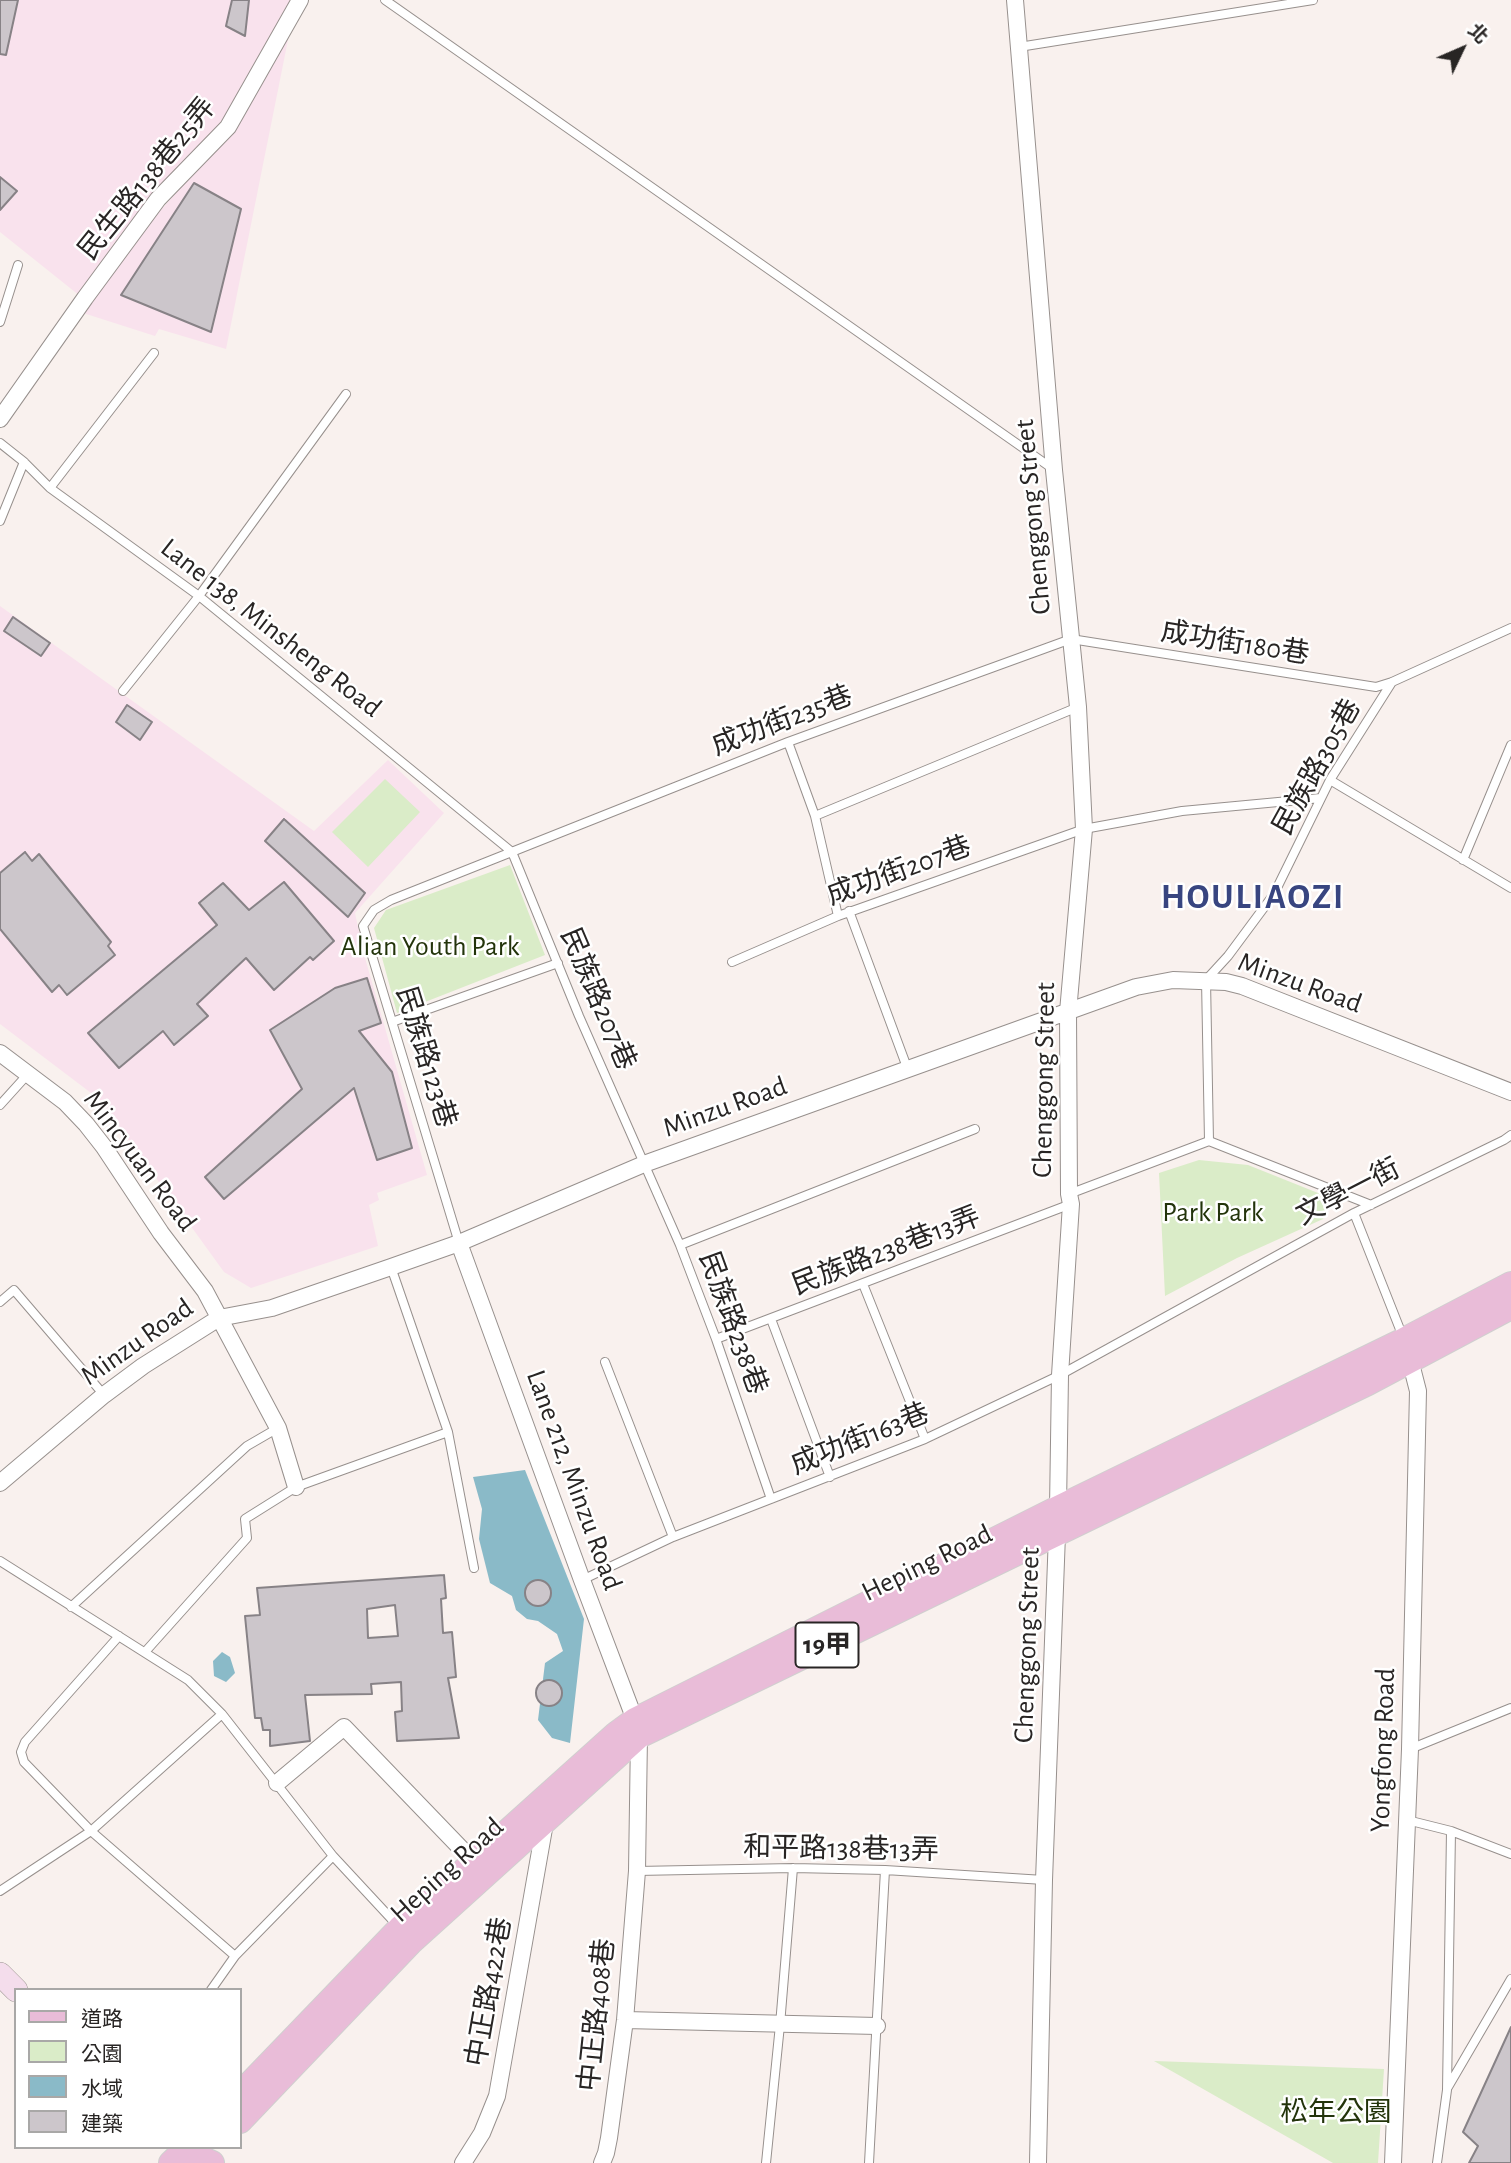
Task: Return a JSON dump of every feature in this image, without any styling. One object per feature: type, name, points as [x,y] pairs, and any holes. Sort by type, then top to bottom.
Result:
[{"type":"main road","name":"Heping Road","points":[[242,2119],[406,1934],[474,1862],[616,1734],[637,1728],[1057,1533],[1407,1350],[1511,1284]]},
{"type":"main road","name":"Heping Road","points":[[242,2092],[406,1934],[545,1823],[637,1728],[1058,1508],[1407,1350],[1511,1307]]},
{"type":"main road","points":[[171,2163],[201,2156]]},
{"type":"street","name":"民生路138巷25弄","points":[[0,419],[158,199],[228,127],[300,0]]},
{"type":"street","name":"Chenggong Street","points":[[1016,0],[1054,470],[1078,707],[1084,829],[1068,1012],[1070,1199],[1060,1375],[1038,2163]]},
{"type":"street","name":"Minzu Road","points":[[0,1483],[104,1395],[143,1366],[219,1318],[272,1308],[391,1268],[459,1243],[644,1164],[1136,987],[1173,980],[1206,980],[1242,986],[1511,1092]]},
{"type":"street","name":"Mincyuan Road","points":[[0,1053],[65,1102],[92,1132],[161,1233],[205,1291],[278,1429],[296,1487]]},
{"type":"street","name":"Lane 212, Minzu Road","points":[[459,1243],[637,1728]]},
{"type":"street","name":"Yongfong Road","points":[[1393,2163],[1410,1749],[1418,1391],[1407,1350]]},
{"type":"street","points":[[277,1783],[344,1727],[474,1862]]},
{"type":"street","name":"中正路408巷","points":[[601,2163],[609,2138],[625,2020],[637,1871],[637,1728]]},
{"type":"street","name":"中正路422巷","points":[[463,2163],[482,2133],[497,2096],[545,1823]]},
{"type":"street","points":[[0,1974],[14,1988]]},
{"type":"street","points":[[625,2020],[877,2026]]},
{"type":"lane","points":[[385,0],[1054,470]]},
{"type":"lane","points":[[1019,47],[1313,0]]},
{"type":"lane","points":[[0,322],[18,265]]},
{"type":"lane","points":[[50,488],[153,353]]},
{"type":"lane","points":[[124,691],[199,596],[346,394]]},
{"type":"lane","name":"Lane 138, Minsheng Road","points":[[0,443],[50,488],[199,596],[512,852]]},
{"type":"lane","points":[[0,521],[24,462]]},
{"type":"lane","name":"民族路305巷","points":[[1206,980],[1228,956],[1274,894],[1330,780],[1392,682],[1511,628]]},
{"type":"lane","name":"成功街180巷","points":[[1071,639],[1347,684],[1376,687],[1392,682]]},
{"type":"lane","name":"成功街235巷","points":[[512,852],[788,742],[1071,639]]},
{"type":"lane","points":[[815,816],[1078,707]]},
{"type":"lane","points":[[788,742],[815,816],[838,916]]},
{"type":"lane","points":[[1463,860],[1511,745]]},
{"type":"lane","points":[[1330,780],[1511,888]]},
{"type":"lane","name":"成功街207巷","points":[[732,962],[849,911],[1084,829],[1182,811],[1321,798]]},
{"type":"lane","name":"民族路207巷","points":[[512,852],[579,1016],[644,1164]]},
{"type":"lane","name":"民族路123巷","points":[[459,1243],[363,926],[374,910],[391,900],[512,852]]},
{"type":"lane","points":[[849,911],[908,1070]]},
{"type":"lane","points":[[392,1022],[558,963]]},
{"type":"lane","points":[[1206,980],[1209,1141],[1371,1205]]},
{"type":"lane","points":[[0,1105],[28,1074]]},
{"type":"lane","points":[[680,1245],[975,1129]]},
{"type":"lane","name":"文學一街","points":[[1060,1375],[1354,1213],[1511,1135]]},
{"type":"lane","name":"民族路238巷13弄","points":[[716,1339],[863,1284],[1209,1141]]},
{"type":"lane","name":"民族路238巷","points":[[644,1164],[680,1245],[716,1339],[771,1499]]},
{"type":"lane","points":[[1354,1213],[1407,1350]]},
{"type":"lane","points":[[391,1268],[448,1432],[474,1568]]},
{"type":"lane","points":[[863,1284],[925,1439]]},
{"type":"lane","points":[[0,1302],[14,1290],[104,1395]]},
{"type":"lane","points":[[771,1320],[830,1477]]},
{"type":"lane","points":[[605,1362],[673,1537]]},
{"type":"lane","name":"成功街163巷","points":[[582,1580],[673,1537],[925,1439],[1060,1375]]},
{"type":"lane","points":[[71,1607],[247,1446],[278,1429]]},
{"type":"lane","points":[[145,1653],[247,1538],[245,1519],[296,1487],[448,1432]]},
{"type":"lane","points":[[0,1561],[188,1680],[222,1714],[333,1856],[406,1934]]},
{"type":"lane","points":[[119,1636],[25,1742],[20,1752],[24,1762],[91,1831],[235,1956]]},
{"type":"lane","points":[[1410,1749],[1511,1708]]},
{"type":"lane","points":[[0,1891],[91,1831],[222,1714]]},
{"type":"lane","points":[[1407,1820],[1451,1832],[1511,1854]]},
{"type":"lane","points":[[1437,2163],[1447,2090],[1451,1832]]},
{"type":"lane","points":[[212,1988],[235,1956],[333,1856]]},
{"type":"lane","points":[[766,2163],[793,1868]]},
{"type":"lane","name":"和平路138巷13弄","points":[[637,1871],[793,1868],[885,1870],[1044,1880]]},
{"type":"lane","points":[[869,2163],[885,1870]]},
{"type":"lane","points":[[1447,2090],[1511,1979]]},
{"type":"shaded area","points":[[0,0],[291,0],[230,112],[161,189],[80,296],[0,232]]},
{"type":"shaded area","points":[[289,35],[226,349],[159,329],[155,336],[80,312],[160,211],[232,130]]},
{"type":"shaded area","points":[[0,606],[314,831],[388,760],[444,813],[355,913],[363,951],[427,1175],[377,1193],[379,1200],[369,1205],[378,1246],[251,1288],[224,1272],[99,1099],[0,1024]]},
{"type":"green space","points":[[385,779],[420,812],[368,867],[332,832]]},
{"type":"green space","name":"Alian Youth Park","points":[[510,865],[545,955],[397,1013],[374,928],[386,910]]},
{"type":"green space","name":"Park Park","points":[[1199,1160],[1248,1165],[1323,1195],[1329,1207],[1323,1219],[1237,1258],[1165,1296],[1159,1173]]},
{"type":"green space","name":"松年公園","points":[[1154,2061],[1384,2069],[1378,2163],[1333,2163]]},
{"type":"water","points":[[525,1470],[584,1619],[570,1743],[552,1738],[538,1720],[545,1663],[563,1651],[557,1634],[538,1621],[527,1619],[516,1610],[512,1596],[490,1583],[479,1539],[482,1509],[473,1477]]},
{"type":"water","points":[[222,1652],[230,1657],[235,1673],[226,1682],[214,1676],[213,1661]]},
{"type":"building","points":[[0,0],[18,0],[6,55],[0,54]]},
{"type":"building","points":[[232,0],[249,0],[245,36],[226,26]]},
{"type":"building","points":[[0,177],[17,191],[0,210]]},
{"type":"building","points":[[194,183],[241,209],[211,332],[121,295]]},
{"type":"building","points":[[13,617],[50,643],[41,656],[4,631]]},
{"type":"building","points":[[127,705],[152,722],[140,740],[116,722]]},
{"type":"building","points":[[284,819],[365,893],[348,917],[265,841]]},
{"type":"building","points":[[25,852],[32,861],[39,854],[111,942],[108,946],[115,955],[67,995],[59,985],[52,992],[0,929],[0,873]]},
{"type":"building","points":[[284,882],[334,941],[313,960],[310,957],[274,990],[246,958],[197,1004],[208,1016],[174,1045],[163,1031],[119,1068],[88,1033],[217,925],[199,903],[223,883],[249,910]]},
{"type":"building","points":[[367,978],[381,1023],[359,1031],[392,1072],[412,1148],[377,1160],[354,1088],[224,1199],[205,1177],[302,1089],[270,1030],[335,988]]},
{"type":"building","points":[[444,1575],[446,1598],[441,1599],[443,1633],[452,1632],[456,1677],[448,1678],[459,1738],[397,1741],[395,1712],[402,1711],[401,1682],[371,1684],[372,1694],[305,1695],[310,1741],[270,1746],[270,1730],[263,1730],[261,1718],[255,1718],[245,1616],[260,1615],[257,1588]],"holes":[[[395,1605],[398,1636],[368,1638],[367,1609]]]},
{"type":"building","points":[[538,1580],[547,1584],[551,1593],[547,1602],[538,1606],[529,1602],[525,1593],[529,1584]]},
{"type":"building","points":[[549,1680],[558,1684],[562,1693],[558,1702],[549,1706],[540,1702],[536,1693],[540,1684]]},
{"type":"building","points":[[1511,2027],[1511,2163],[1469,2163],[1478,2146],[1463,2132]]},
{"type":"district","name":"HOULIAOZI","points":[[1253,897]]}]
